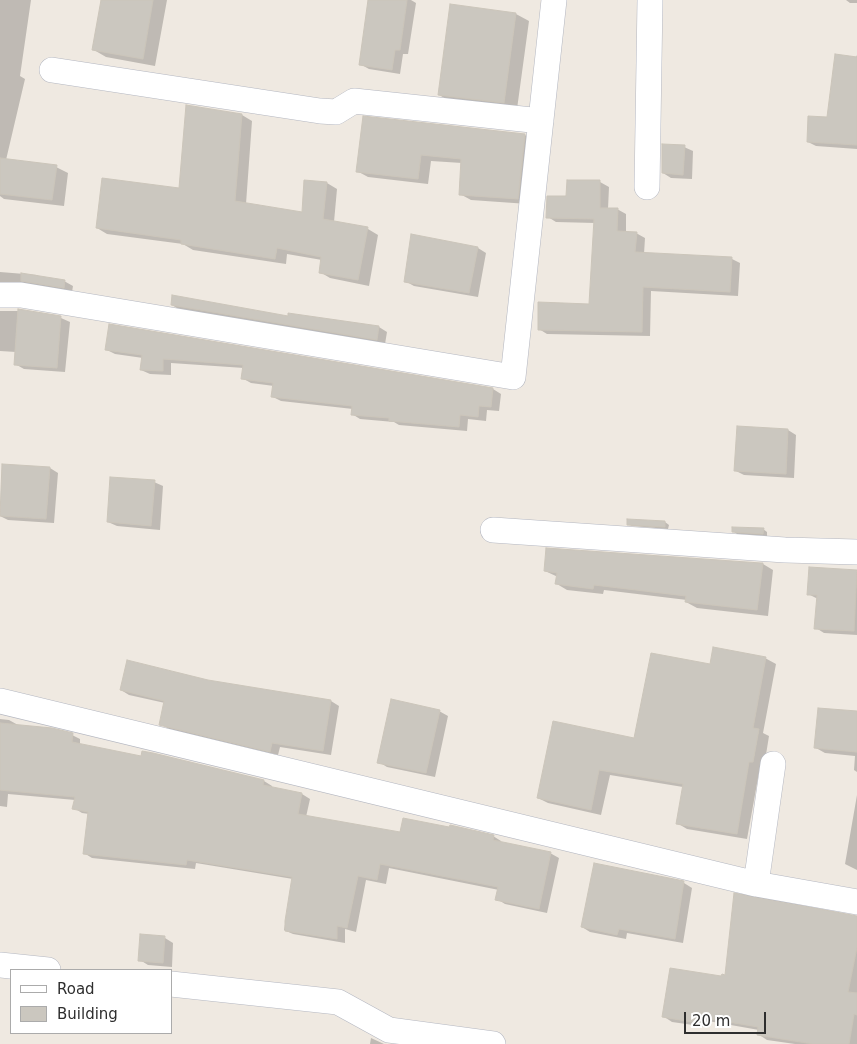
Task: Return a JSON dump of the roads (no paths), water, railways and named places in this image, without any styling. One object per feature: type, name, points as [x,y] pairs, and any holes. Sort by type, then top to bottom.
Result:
[{"type":"street","points":[[0,295],[21,296],[513,377],[554,0]]},
{"type":"street","points":[[648,187],[650,0]]},
{"type":"street","points":[[52,70],[320,111],[336,112],[354,101],[540,121]]},
{"type":"street","points":[[493,530],[785,550],[857,552]]},
{"type":"street","points":[[0,701],[756,884],[857,902]]},
{"type":"street","points":[[756,884],[773,764]]},
{"type":"street","points":[[0,965],[38,969]]},
{"type":"street","points":[[172,984],[338,1002],[389,1030],[493,1044]]}]
